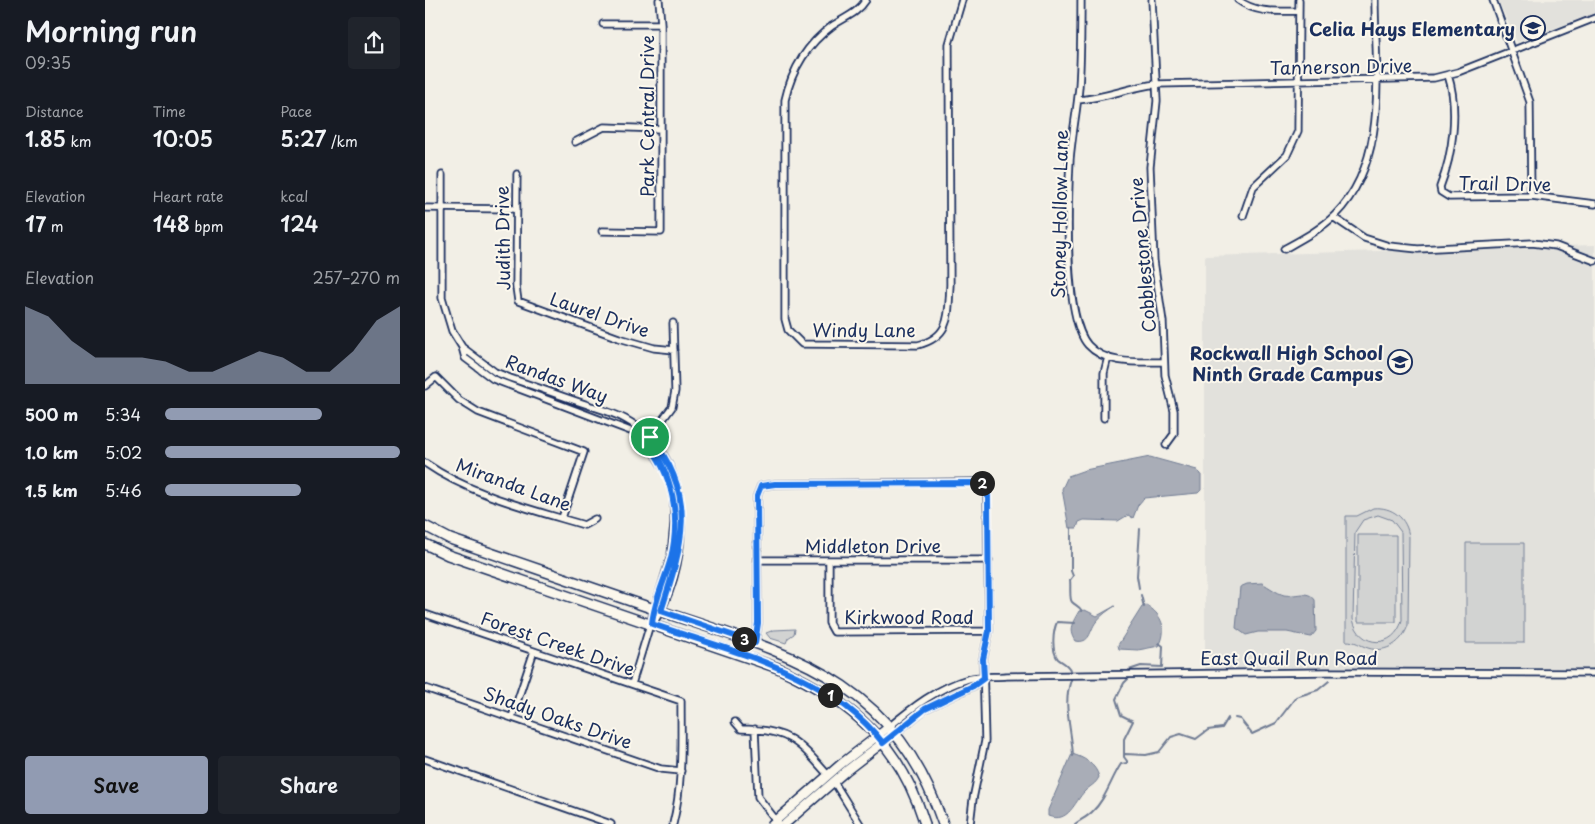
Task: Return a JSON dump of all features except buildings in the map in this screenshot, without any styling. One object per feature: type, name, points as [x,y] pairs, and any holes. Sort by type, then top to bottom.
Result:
[{"type":"main road","points":[[425,526],[450,539],[797,658],[829,676],[864,702],[892,730],[920,769],[943,824]]},
{"type":"main road","points":[[425,544],[448,555],[778,668],[804,680],[848,708],[881,740],[906,778],[925,824]]},
{"type":"street","name":"Park Central Drive","points":[[602,232],[661,232],[661,24],[659,0]]},
{"type":"street","name":"Windy Lane","points":[[866,0],[853,14],[834,24],[812,42],[796,66],[785,100],[785,319],[788,330],[803,344],[918,345],[934,339],[946,324],[950,285],[949,44],[963,0]]},
{"type":"street","name":"Stoney Hollow Lane","points":[[1081,0],[1078,100],[1070,158],[1071,298],[1077,327],[1088,345],[1101,355],[1139,362],[1163,362]]},
{"type":"street","name":"Cobblestone Drive","points":[[1152,0],[1157,84],[1150,167],[1154,261],[1163,322],[1163,362],[1175,411],[1174,434],[1166,445]]},
{"type":"street","points":[[1238,0],[1250,8],[1260,10],[1299,11]]},
{"type":"street","points":[[1243,216],[1253,187],[1287,155],[1298,131],[1299,0]]},
{"type":"street","points":[[1284,249],[1333,216],[1354,190],[1368,162],[1376,129],[1375,0]]},
{"type":"street","points":[[1493,0],[1530,102],[1531,196]]},
{"type":"street","name":"Tannerson Drive","points":[[1078,100],[1101,98],[1128,88],[1157,84],[1423,80],[1449,75],[1595,18]]},
{"type":"street","points":[[603,24],[661,24]]},
{"type":"street","name":"Trail Drive","points":[[1449,75],[1453,115],[1449,158],[1440,187],[1444,195],[1449,197],[1531,196],[1595,204]]},
{"type":"street","points":[[575,142],[604,128],[661,129]]},
{"type":"street","name":"Judith Drive","points":[[517,174],[515,287],[518,301]]},
{"type":"street","name":"Randas Way","points":[[442,175],[442,298],[449,324],[462,348],[495,372],[624,418],[648,439],[673,472],[681,503],[679,556],[652,624],[632,684]]},
{"type":"street","points":[[425,208],[517,209]]},
{"type":"street","points":[[1333,216],[1364,238],[1389,246],[1418,249],[1532,244],[1556,246],[1595,261]]},
{"type":"street","name":"Laurel Drive","points":[[518,301],[619,338],[654,348],[674,350]]},
{"type":"street","points":[[648,439],[672,407],[675,391],[673,323]]},
{"type":"street","points":[[1104,418],[1105,372],[1109,357]]},
{"type":"street","points":[[425,386],[437,377],[459,400],[478,412],[584,452],[562,518]]},
{"type":"street","name":"Miranda Lane","points":[[425,463],[463,484],[562,518],[584,525],[595,519]]},
{"type":"street","points":[[755,643],[758,623],[757,496],[761,486],[775,484],[976,482],[987,487],[989,631],[983,659],[985,741],[973,799],[971,824]]},
{"type":"street","name":"Middleton Drive","points":[[757,560],[989,560]]},
{"type":"street","name":"Kirkwood Road","points":[[829,560],[831,628],[835,632],[989,631]]},
{"type":"street","name":"Forest Creek Drive","points":[[425,614],[681,702],[681,771]]},
{"type":"street","points":[[512,717],[534,651]]},
{"type":"street","name":"East Quail Run Road","points":[[785,824],[892,730],[917,704],[940,690],[970,678],[1056,674],[1362,671],[1595,673]]},
{"type":"street","name":"East Quail Run Road","points":[[892,730],[925,709],[973,686],[984,678]]},
{"type":"street","name":"Shady Oaks Drive","points":[[425,688],[661,769],[681,771]]},
{"type":"street","points":[[735,722],[741,729],[755,729],[783,734],[798,743],[828,775]]},
{"type":"street","points":[[755,729],[758,797],[776,823]]},
{"type":"street","name":"East Quail Run Road","points":[[776,823],[828,775],[881,740]]},
{"type":"street","points":[[425,759],[611,824]]},
{"type":"street","points":[[673,824],[679,800],[681,771]]},
{"type":"street","points":[[833,782],[860,824]]},
{"type":"shaded area","name":"Celia Hays Elementary","points":[[1498,0],[1595,0],[1595,13],[1517,42]]},
{"type":"shaded area","name":"Rockwall High School Ninth Grade Campus","points":[[1595,245],[1595,668],[1205,669],[1205,256]]},
{"type":"shaded area","points":[[1150,457],[1197,470],[1201,474],[1201,490],[1198,493],[1144,498],[1138,505],[1133,518],[1128,515],[1118,521],[1084,520],[1079,522],[1077,528],[1069,528],[1062,489],[1068,476],[1085,470]]},
{"type":"shaded area","points":[[1373,508],[1386,509],[1402,519],[1408,530],[1408,625],[1402,637],[1387,648],[1368,648],[1355,642],[1346,641],[1346,516],[1357,516]],"holes":[[[1378,515],[1392,520],[1401,532],[1402,620],[1398,630],[1392,636],[1377,642],[1362,636],[1353,619],[1355,532],[1363,520]]]},
{"type":"shaded area","points":[[1358,535],[1396,535],[1396,622],[1358,622]]},
{"type":"shaded area","points":[[1466,543],[1524,543],[1524,643],[1466,643]]},
{"type":"shaded area","points":[[1262,583],[1284,595],[1305,594],[1315,600],[1316,631],[1311,637],[1287,632],[1258,632],[1246,635],[1236,628],[1240,587],[1247,584]]},
{"type":"shaded area","points":[[1146,605],[1156,613],[1162,623],[1163,634],[1159,646],[1138,650],[1119,649],[1118,645],[1142,607]]},
{"type":"shaded area","points":[[1115,606],[1098,619],[1087,639],[1075,641],[1071,629],[1079,611],[1085,610],[1097,616]]},
{"type":"shaded area","points":[[795,629],[794,634],[788,638],[786,643],[770,638],[766,633],[774,630]]},
{"type":"shaded area","points":[[1072,754],[1089,762],[1095,768],[1099,777],[1066,815],[1055,818],[1048,816],[1048,810]]},
{"type":"waterway","points":[[1071,528],[1071,571],[1073,576],[1070,580],[1071,598],[1072,602],[1082,611]]},
{"type":"waterway","points":[[1139,588],[1137,576],[1140,529]]},
{"type":"waterway","points":[[1141,595],[1144,607]]},
{"type":"waterway","points":[[1070,670],[1067,665],[1058,659],[1054,651],[1054,630],[1057,622],[1075,623]]},
{"type":"waterway","points":[[1129,670],[1141,666],[1162,667],[1163,646],[1159,643]]},
{"type":"waterway","points":[[1075,824],[1097,807],[1121,764],[1127,763],[1124,757],[1124,739],[1133,721],[1121,715],[1116,699],[1124,683],[1129,678]]},
{"type":"waterway","points":[[1071,680],[1068,689],[1067,708],[1073,756]]},
{"type":"waterway","points":[[1235,718],[1240,719],[1252,734],[1276,723],[1296,697],[1318,690],[1329,681]]},
{"type":"waterway","points":[[1125,754],[1146,755],[1159,752],[1171,737],[1181,734],[1196,739],[1208,730],[1222,728],[1228,718]]},
{"type":"place","name":"Celia Hays Elementary","points":[[1533,28]]},
{"type":"place","name":"Rockwall High School Ninth Grade Campus","points":[[1400,362]]},
{"type":"route","points":[[650,437],[667,460],[673,472],[681,503],[679,556],[661,611],[755,643],[758,623],[757,496],[761,486],[767,484],[982,483],[987,487],[988,492],[989,631],[983,659],[984,678],[973,686],[938,701],[925,709],[883,743],[848,708],[804,680],[778,668],[652,624],[654,609],[671,556],[674,500],[663,465],[646,441],[650,437]]}]
